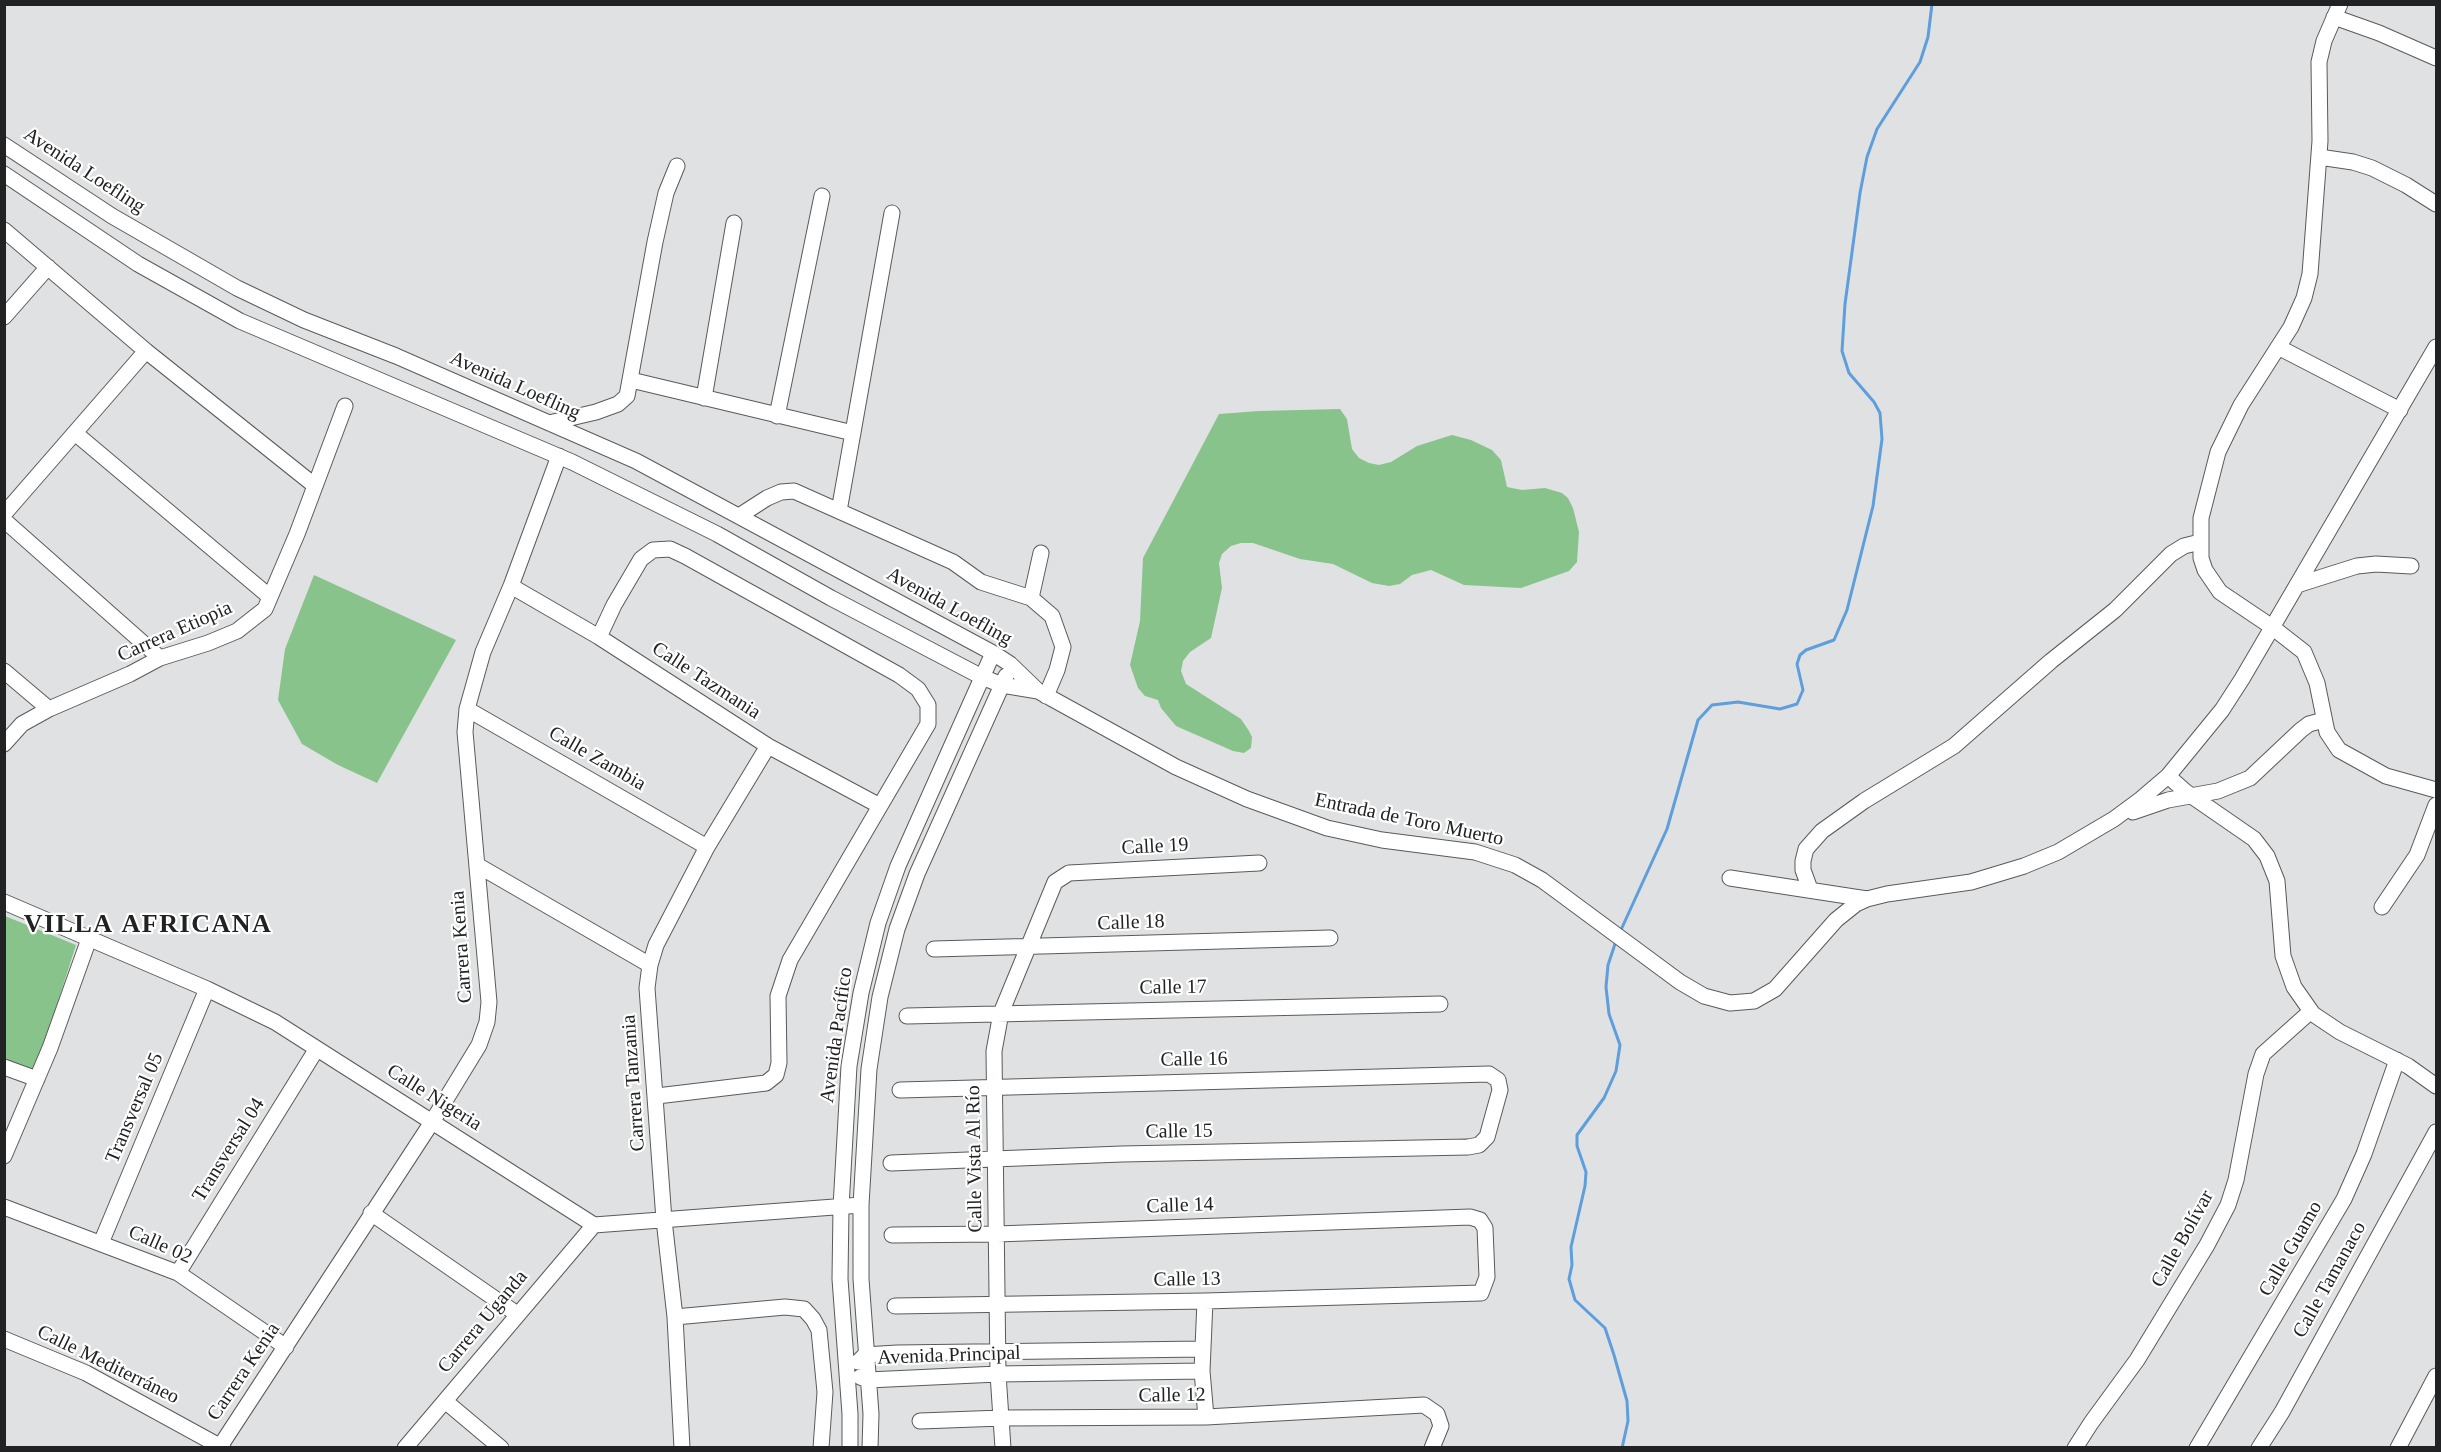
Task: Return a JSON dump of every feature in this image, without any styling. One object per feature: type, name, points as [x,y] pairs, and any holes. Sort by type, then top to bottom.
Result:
[{"type":"street","points":[[2436,58],[2379,33],[2337,11],[2320,52],[2318,72],[2319,157],[2310,274],[2298,312],[2241,405],[2218,452],[2206,493],[2200,542],[2205,570],[2220,592],[2304,652],[2318,683],[2324,720],[2331,741],[2351,758],[2386,776],[2436,790]]},
{"type":"street","name":"Avenida Loefling","points":[[4,145],[112,216],[237,288],[304,320],[396,356],[636,461],[1010,664]]},
{"type":"street","points":[[2319,157],[2353,162],[2372,168],[2406,185],[2436,204]]},
{"type":"street","points":[[549,423],[596,412],[618,404],[627,396],[655,242],[666,193],[676,166]]},
{"type":"street","points":[[4,174],[138,264],[240,321],[559,456],[717,534],[831,598],[1002,685]]},
{"type":"street","points":[[777,416],[822,196]]},
{"type":"street","points":[[838,511],[892,213]]},
{"type":"street","points":[[704,398],[734,224]]},
{"type":"street","points":[[4,230],[146,351],[314,485]]},
{"type":"street","points":[[4,317],[48,267]]},
{"type":"street","points":[[2278,347],[2400,410]]},
{"type":"street","points":[[1730,878],[1867,899],[1971,882],[2007,872],[2058,852],[2129,809],[2168,776],[2222,710],[2400,410],[2430,373],[2436,347]]},
{"type":"street","points":[[4,514],[146,351]]},
{"type":"street","points":[[631,380],[853,434]]},
{"type":"street","name":"Carrera Etiopia","points":[[4,744],[22,724],[48,709],[130,674],[160,657],[208,643],[237,631],[266,609],[345,406]]},
{"type":"street","points":[[75,433],[270,597]]},
{"type":"street","name":"Carrera Kenia","points":[[222,1446],[432,1122],[479,1045],[487,1022],[489,1002],[465,732],[467,709],[483,652],[511,586],[559,456]]},
{"type":"street","points":[[739,516],[767,498],[781,492],[794,491],[953,562],[981,582],[1031,598],[1052,616],[1063,647],[1057,670],[1042,694]]},
{"type":"street","points":[[4,520],[160,657]]},
{"type":"street","points":[[1810,889],[1803,870],[1803,861],[1806,849],[1822,831],[1864,801],[1954,746],[2051,661],[2115,610],[2171,554],[2184,546],[2200,542]]},
{"type":"street","points":[[599,637],[614,605],[641,559],[653,550],[670,549],[899,675],[918,689],[928,705],[928,724],[790,960],[778,996],[776,1075],[766,1083],[657,1096]]},
{"type":"street","points":[[1031,598],[1041,553]]},
{"type":"street","points":[[2297,585],[2357,566],[2376,564],[2411,566]]},
{"type":"street","name":"Calle Tazmania","points":[[511,586],[599,637],[768,746],[880,806]]},
{"type":"street","name":"Avenida Pacífico","points":[[850,1448],[850,1414],[840,1279],[841,1207],[849,1066],[861,993],[878,923],[916,825],[993,653]]},
{"type":"street","name":"Avenida Pacífico","points":[[870,1448],[871,1414],[861,1279],[861,1205],[869,1069],[880,997],[897,929],[917,874],[1010,664]]},
{"type":"street","name":"Entrada de Toro Muerto","points":[[1010,664],[1042,694],[1183,770],[1247,799],[1310,823],[1382,840],[1475,852],[1515,865],[1542,880],[1680,982],[1704,996],[1722,1002],[1746,1003],[1763,998],[1775,989],[1846,910],[1867,899]]},
{"type":"street","points":[[4,671],[48,709]]},
{"type":"street","name":"Entrada de Toro Muerto","points":[[1002,685],[1042,694]]},
{"type":"street","name":"Calle Zambia","points":[[467,709],[707,846]]},
{"type":"street","points":[[2099,828],[2152,805],[2182,796],[2193,796],[2224,789],[2250,778],[2301,730],[2309,724],[2324,720]]},
{"type":"street","name":"Carrera Tanzania","points":[[682,1448],[675,1317],[664,1220],[657,1096],[647,988],[656,945],[707,846],[768,746]]},
{"type":"street","points":[[2168,776],[2254,839],[2267,856],[2277,881],[2283,956],[2294,987],[2311,1011],[2324,1023],[2397,1060],[2436,1084]]},
{"type":"street","points":[[2382,908],[2416,855],[2436,805]]},
{"type":"street","name":"Calle 19","points":[[1055,882],[1070,873],[1259,863]]},
{"type":"street","points":[[477,865],[650,965]]},
{"type":"street","name":"Calle Vista Al Río","points":[[1003,1448],[998,1374],[994,1051],[1001,1013],[1055,882]]},
{"type":"street","name":"Calle Nigeria","points":[[4,902],[207,989],[275,1022],[594,1225]]},
{"type":"street","name":"Calle 18","points":[[934,949],[1330,938]]},
{"type":"street","points":[[4,1156],[38,1079],[89,939]]},
{"type":"street","name":"Transversal 05","points":[[101,1243],[207,989]]},
{"type":"street","name":"Calle 17","points":[[907,1016],[1440,1004]]},
{"type":"street","name":"Calle Bolívar","points":[[2075,1448],[2137,1360],[2207,1245],[2228,1205],[2236,1180],[2256,1074],[2263,1054],[2311,1011]]},
{"type":"street","name":"Transversal 04","points":[[178,1273],[316,1050]]},
{"type":"street","name":"Calle Guamo","points":[[2197,1448],[2344,1199],[2364,1154],[2397,1060]]},
{"type":"street","points":[[4,1067],[38,1079]]},
{"type":"street","name":"Calle 16","points":[[900,1090],[1490,1074],[1498,1080],[1500,1090],[1487,1137],[1479,1144],[1468,1147]]},
{"type":"street","name":"Calle Tamanaco","points":[[2259,1448],[2282,1412],[2436,1132]]},
{"type":"street","name":"Calle 15","points":[[891,1163],[996,1158],[1468,1147]]},
{"type":"street","points":[[594,1225],[861,1205]]},
{"type":"street","name":"Calle 02","points":[[4,1207],[178,1273],[286,1347]]},
{"type":"street","points":[[371,1213],[517,1314]]},
{"type":"street","name":"Calle 14","points":[[892,1235],[997,1234],[1470,1217],[1480,1220],[1485,1228],[1487,1277],[1481,1293]]},
{"type":"street","name":"Carrera Uganda","points":[[405,1448],[594,1225]]},
{"type":"street","name":"Calle 13","points":[[895,1306],[1205,1301],[1481,1293]]},
{"type":"street","points":[[1205,1301],[1202,1371],[1206,1417]]},
{"type":"street","points":[[675,1317],[785,1307],[804,1310],[819,1330],[825,1392],[821,1448]]},
{"type":"street","name":"Calle Mediterráneo","points":[[4,1339],[86,1373],[222,1446]]},
{"type":"street","name":"Avenida Principal","points":[[1202,1371],[998,1374],[868,1380],[846,1372],[865,1355],[1203,1349]]},
{"type":"street","points":[[2398,1448],[2436,1376]]},
{"type":"street","points":[[445,1401],[501,1448]]},
{"type":"street","name":"Calle 12","points":[[920,1421],[1002,1418],[1206,1417],[1424,1405],[1437,1414],[1441,1426],[1432,1448]]},
{"type":"green space","points":[[1340,409],[1347,419],[1352,449],[1359,458],[1369,463],[1379,465],[1391,462],[1417,446],[1452,435],[1471,440],[1492,450],[1501,460],[1507,487],[1522,490],[1545,488],[1562,493],[1568,498],[1573,508],[1579,532],[1577,562],[1569,571],[1521,588],[1464,585],[1431,570],[1412,575],[1400,584],[1389,586],[1372,583],[1333,564],[1300,559],[1253,543],[1231,546],[1222,554],[1219,563],[1222,588],[1211,638],[1190,652],[1183,661],[1181,671],[1186,684],[1241,719],[1249,731],[1252,737],[1251,748],[1244,753],[1233,751],[1176,726],[1161,708],[1158,700],[1145,696],[1138,688],[1130,665],[1140,621],[1143,558],[1219,414]]},
{"type":"green space","points":[[314,575],[456,640],[377,783],[338,765],[302,744],[278,700],[285,649]]},
{"type":"green space","points":[[5,916],[76,945],[36,1070],[5,1060]]},
{"type":"waterway","points":[[1620,932],[1667,829],[1698,720],[1712,705],[1738,702],[1780,709],[1797,704],[1803,690],[1797,664],[1800,655],[1806,650],[1834,640],[1847,610],[1873,506],[1882,439],[1880,413],[1874,402],[1849,373],[1842,351],[1845,304],[1860,193],[1867,157],[1877,129],[1920,62],[1928,37],[1932,4]]},
{"type":"waterway","points":[[1616,941],[1608,965],[1606,987],[1609,1014],[1620,1045],[1616,1071],[1604,1098],[1577,1135],[1577,1146],[1586,1172],[1571,1247],[1572,1265],[1569,1279],[1575,1300],[1605,1328],[1614,1355],[1627,1401],[1628,1421],[1622,1448]]},
{"type":"district","name":"VILLA AFRICANA","points":[[148,925]]}]
